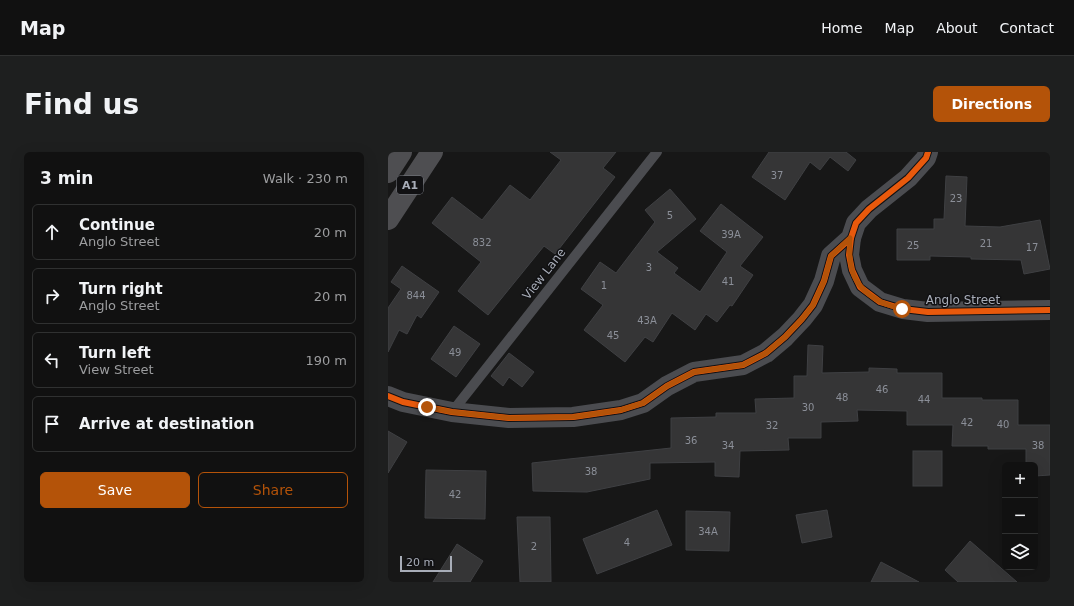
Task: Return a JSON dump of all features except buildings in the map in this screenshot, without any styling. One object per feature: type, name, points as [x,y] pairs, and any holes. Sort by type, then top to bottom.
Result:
[{"type":"highway","name":"A1","points":[[388,172],[401,152]]},
{"type":"highway","name":"A1","points":[[388,219],[432,152]]},
{"type":"street","points":[[388,396],[403,402],[452,412],[510,418],[573,417],[621,410],[643,403],[667,386],[694,372],[743,365],[766,353],[785,337],[802,319],[813,305],[824,281],[831,256],[850,238],[856,223],[869,209],[908,178],[926,158],[928,152]]},
{"type":"street","name":"Anglo Street","points":[[850,238],[849,255],[852,270],[860,287],[880,302],[902,309],[928,312],[1050,310]]},
{"type":"lane","name":"View Lane","points":[[452,412],[657,152]]},
{"type":"cycle path","points":[[388,396],[403,402],[452,412],[509,418],[573,417],[621,410],[643,403],[667,386],[694,372],[743,365],[766,353],[785,337],[802,319],[813,305],[824,281],[831,256],[851,238],[856,223],[869,209],[908,178],[926,158],[928,152]]},
{"type":"cycle path","points":[[851,238],[849,255],[852,270],[860,287],[880,302],[903,309],[928,312],[1050,310]]},
{"type":"route","points":[[427,407],[452,412],[510,418],[573,417],[621,410],[643,403],[667,386],[694,372],[743,365],[766,353],[785,337],[802,319],[813,305],[824,281],[831,256],[850,238],[849,255],[852,270],[860,287],[880,302],[902,309]]}]
